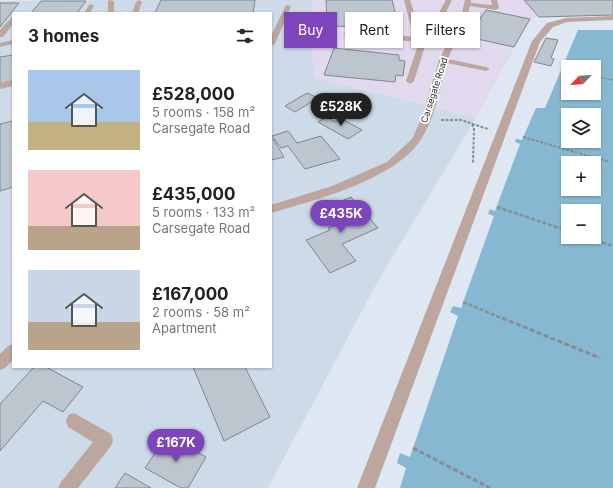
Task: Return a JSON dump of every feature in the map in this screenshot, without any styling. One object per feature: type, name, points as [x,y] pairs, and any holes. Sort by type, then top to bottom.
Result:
[{"type":"street","points":[[407,0],[411,14]]},
{"type":"street","points":[[443,12],[449,0]]},
{"type":"street","points":[[467,2],[496,8],[494,0]]},
{"type":"street","points":[[111,1],[111,12]]},
{"type":"street","points":[[135,12],[139,2]]},
{"type":"street","name":"Carsegate Road","points":[[465,12],[467,2]]},
{"type":"street","points":[[88,12],[91,6]]},
{"type":"street","points":[[275,43],[288,6]]},
{"type":"street","points":[[366,488],[536,41],[550,25],[566,20],[613,18]]},
{"type":"street","points":[[0,35],[12,20]]},
{"type":"street","points":[[0,45],[12,42]]},
{"type":"street","points":[[410,81],[420,48]]},
{"type":"street","name":"Carsegate Road","points":[[272,209],[336,189],[392,164],[416,140],[427,117],[443,60],[448,48]]},
{"type":"street","points":[[443,60],[486,69]]},
{"type":"street","points":[[0,86],[12,83]]},
{"type":"street","points":[[0,363],[12,352]]},
{"type":"street","points":[[67,488],[105,440],[74,421]]},
{"type":"path","points":[[601,77],[613,80]]},
{"type":"path","points":[[427,117],[445,121],[461,120],[493,130]]},
{"type":"path","points":[[472,124],[474,128],[472,156],[474,181],[480,189]]},
{"type":"path","points":[[523,137],[610,162]]},
{"type":"path","points":[[497,207],[561,229]]},
{"type":"path","points":[[601,242],[613,246]]},
{"type":"path","points":[[463,302],[600,358]]},
{"type":"path","points":[[413,448],[490,488]]},
{"type":"shaded area","points":[[312,0],[613,0],[613,15],[539,17],[530,19],[476,118],[314,78],[312,48],[337,48],[337,12],[312,12]]},
{"type":"shaded area","points":[[312,0],[312,12],[284,12],[284,48],[312,48],[314,78],[476,118],[378,281],[268,488],[0,488],[0,1]]},
{"type":"water","points":[[578,30],[613,30],[613,488],[400,488],[406,468],[397,463],[400,453],[410,457],[458,316],[450,312],[453,306],[461,308],[494,216],[488,214],[490,209],[495,211],[520,144],[515,142],[516,139],[522,140],[536,108],[545,108],[561,70],[561,100],[601,100],[601,60],[565,60]]},
{"type":"building","points":[[161,0],[255,0],[253,12],[155,12]]},
{"type":"building","points":[[326,0],[392,0],[395,12],[345,12],[345,26],[337,26],[337,12],[326,12]]},
{"type":"building","points":[[524,0],[613,0],[613,15],[539,17]]},
{"type":"building","points":[[41,1],[86,1],[78,12],[32,12]]},
{"type":"building","points":[[0,3],[19,3],[0,27]]},
{"type":"building","points":[[486,10],[530,19],[514,47],[480,40],[480,19]]},
{"type":"building","points":[[546,38],[558,40],[551,58],[554,59],[551,66],[534,62]]},
{"type":"building","points":[[334,48],[399,55],[399,60],[405,61],[403,76],[396,75],[395,82],[324,75]]},
{"type":"building","points":[[12,55],[12,81],[0,84],[0,57]]},
{"type":"building","points":[[307,93],[318,98],[295,112],[285,106]]},
{"type":"building","points":[[327,117],[335,122],[340,118],[362,130],[348,139],[318,122]]},
{"type":"building","points":[[12,121],[12,187],[0,191],[0,124]]},
{"type":"building","points":[[288,131],[297,143],[321,136],[340,159],[305,169],[288,146],[281,148],[272,136]]},
{"type":"building","points":[[273,139],[284,157],[272,160]]},
{"type":"building","points":[[351,197],[378,228],[342,244],[356,261],[330,273],[306,240],[330,230],[328,228],[334,226],[321,210]]},
{"type":"building","points":[[33,368],[48,368],[83,387],[63,412],[43,401],[0,451],[0,404]]},
{"type":"building","points":[[193,368],[246,368],[270,417],[224,441]]},
{"type":"building","points":[[166,436],[206,457],[188,488],[181,488],[145,468]]},
{"type":"building","points":[[125,473],[151,488],[115,488]]}]
